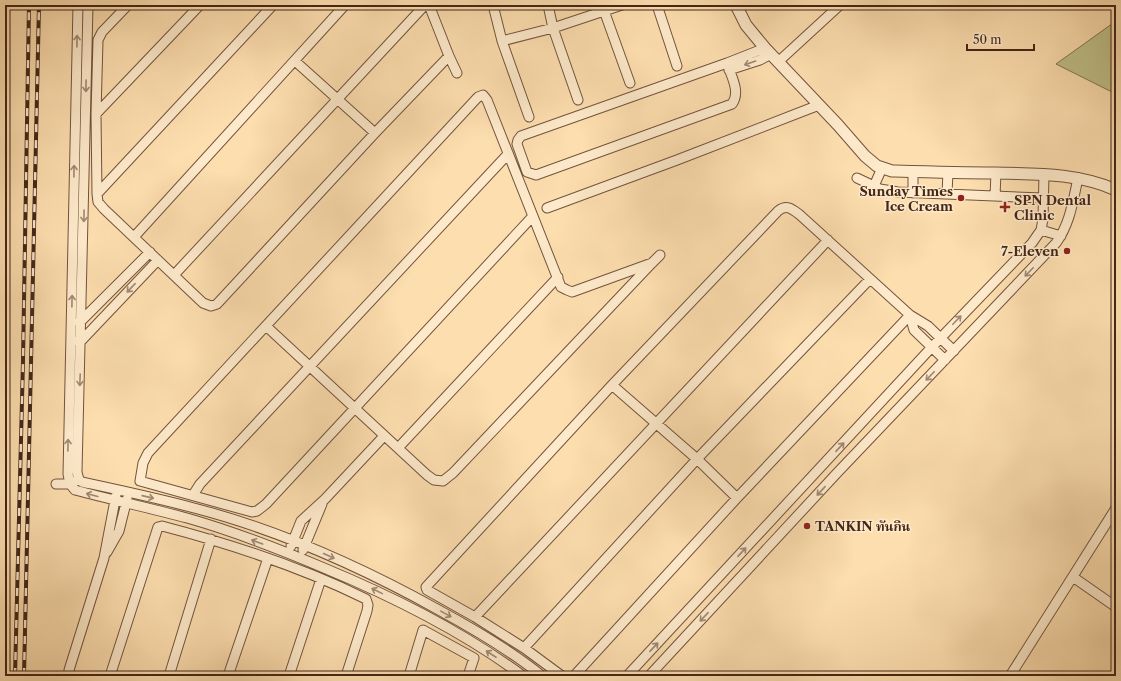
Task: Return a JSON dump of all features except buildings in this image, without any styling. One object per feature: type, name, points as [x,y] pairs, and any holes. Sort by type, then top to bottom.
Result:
[{"type":"street","points":[[75,482],[68,474],[78,5]]},
{"type":"street","points":[[88,5],[78,472],[75,482],[75,490],[114,501],[187,518],[234,533],[288,553],[362,584],[442,623],[519,675]]},
{"type":"street","points":[[128,5],[99,36],[96,114],[98,202],[203,303],[211,306],[217,304],[375,133],[449,56]]},
{"type":"street","points":[[96,114],[200,5]]},
{"type":"street","points":[[97,194],[273,5]]},
{"type":"street","points":[[134,237],[345,5]]},
{"type":"street","points":[[174,275],[425,5]]},
{"type":"street","points":[[428,5],[457,73]]},
{"type":"street","points":[[493,5],[502,41],[529,117]]},
{"type":"street","points":[[548,5],[553,28],[578,100]]},
{"type":"street","points":[[502,41],[553,28],[603,8],[622,5]]},
{"type":"street","points":[[657,5],[677,66]]},
{"type":"street","points":[[736,5],[746,25],[771,55],[876,166],[892,171],[1044,174],[1078,178],[1116,190]]},
{"type":"street","points":[[728,67],[736,91],[735,99],[732,104],[536,175],[526,172],[517,144],[521,136],[728,67],[771,55],[840,5]]},
{"type":"street","points":[[603,8],[630,83]]},
{"type":"street","points":[[295,61],[338,98],[375,133]]},
{"type":"street","points":[[533,216],[266,504],[257,511],[252,512],[140,481],[143,463],[148,453],[478,97],[483,95],[487,100],[558,277],[561,287],[572,292],[652,263]]},
{"type":"street","points":[[547,208],[819,105]]},
{"type":"street","points":[[193,495],[200,484],[508,154]]},
{"type":"street","points":[[874,186],[882,168]]},
{"type":"street","points":[[913,172],[913,193]]},
{"type":"street","points":[[947,194],[948,172]]},
{"type":"street","points":[[995,196],[996,174]]},
{"type":"street","points":[[627,676],[826,463],[940,338],[1032,243],[1041,230],[1043,219],[1044,174]]},
{"type":"street","points":[[857,178],[880,190],[898,192],[1043,198]]},
{"type":"street","points":[[649,676],[837,473],[954,351],[1061,236],[1069,220],[1078,178]]},
{"type":"street","points":[[562,676],[524,648],[475,617],[427,590],[426,587],[612,385],[783,208],[787,207],[792,209],[800,215],[910,315],[928,326],[954,351]]},
{"type":"street","points":[[1041,230],[1061,236]]},
{"type":"street","points":[[475,617],[828,240]]},
{"type":"street","points":[[71,322],[82,321],[150,252]]},
{"type":"street","points":[[266,326],[430,478],[443,481],[453,473],[660,255]]},
{"type":"street","points":[[71,341],[81,341],[158,260]]},
{"type":"street","points":[[398,448],[558,277]]},
{"type":"street","points":[[524,648],[697,460],[870,279]]},
{"type":"street","points":[[910,315],[914,330],[945,360]]},
{"type":"street","points":[[574,676],[737,498],[910,315]]},
{"type":"street","points":[[612,385],[697,460],[737,498]]},
{"type":"street","points":[[288,553],[301,521],[325,500],[384,436]]},
{"type":"street","points":[[826,463],[837,473]]},
{"type":"street","points":[[56,484],[82,482],[193,507],[294,540],[412,595],[472,628],[542,676]]},
{"type":"street","points":[[69,676],[68,670],[104,558],[117,490]]},
{"type":"street","points":[[104,558],[119,531],[128,492]]},
{"type":"street","points":[[300,558],[325,500]]},
{"type":"street","points":[[1010,676],[1116,508]]},
{"type":"street","points":[[110,676],[158,527],[162,526],[211,539],[268,558],[361,596],[368,602],[367,611],[346,676]]},
{"type":"street","points":[[169,676],[211,539]]},
{"type":"street","points":[[228,676],[268,558]]},
{"type":"street","points":[[1073,577],[1116,607]]},
{"type":"street","points":[[289,676],[321,580]]},
{"type":"street","points":[[708,590],[719,600]]},
{"type":"street","points":[[407,606],[412,595]]},
{"type":"street","points":[[409,676],[423,630],[474,658],[468,676]]},
{"type":"street","points":[[519,675],[523,662]]},
{"type":"street","points":[[519,675],[532,668]]},
{"type":"green space","points":[[1116,21],[1116,94],[1056,64]]},
{"type":"railway","points":[[15,676],[23,361],[29,5]]},
{"type":"railway","points":[[24,676],[39,5]]},
{"type":"place","name":"Sunday Times Ice Cream","points":[[961,198]]},
{"type":"place","name":"SPN Dental Clinic","points":[[1005,207]]},
{"type":"place","name":"7-Eleven","points":[[1067,251]]},
{"type":"place","name":"TANKIN ทันกิน","points":[[807,526]]}]
